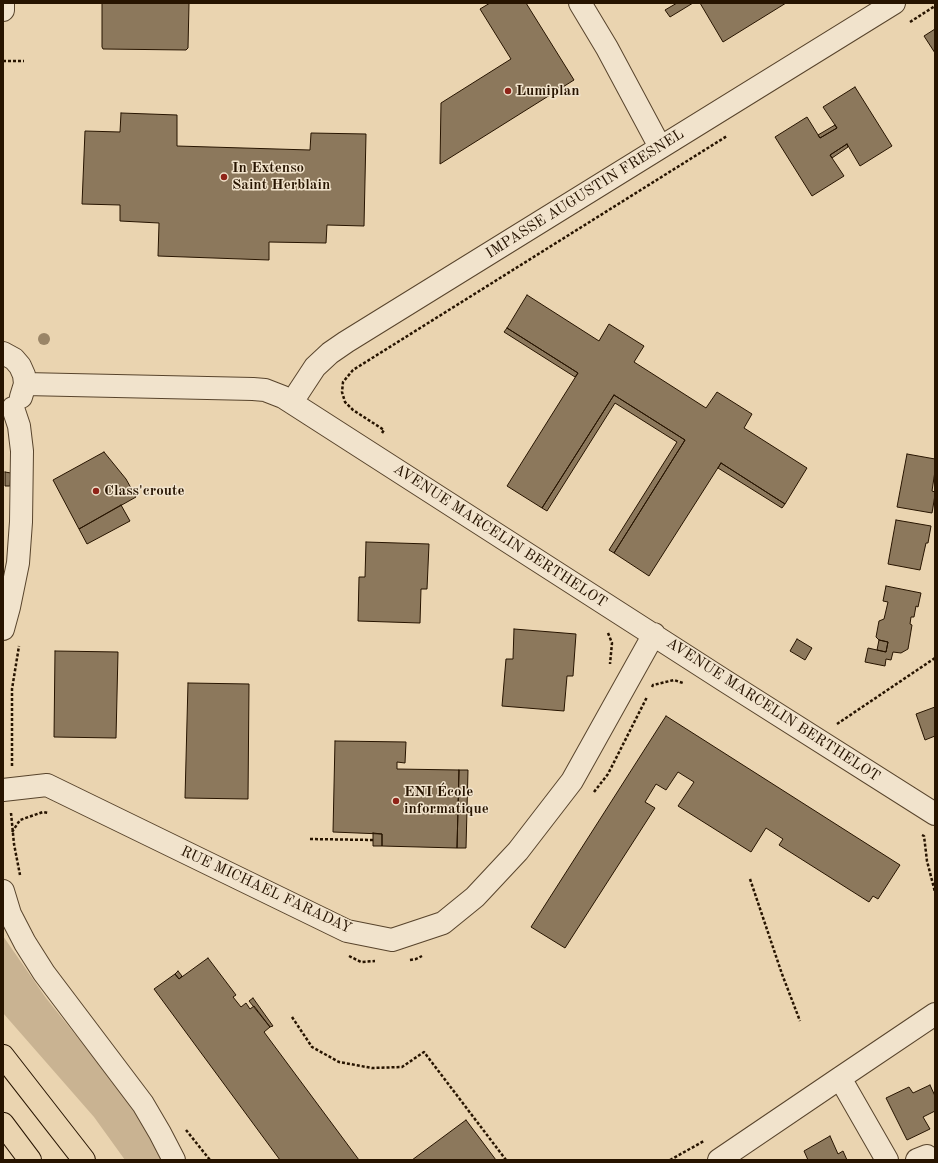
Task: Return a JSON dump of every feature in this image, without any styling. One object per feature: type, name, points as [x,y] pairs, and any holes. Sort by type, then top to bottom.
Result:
[{"type":"main road","points":[[3,1056],[84,1160]]},
{"type":"main road","points":[[3,1124],[30,1160]]},
{"type":"street","points":[[3,3],[3,10]]},
{"type":"street","points":[[580,3],[607,48],[660,147]]},
{"type":"street","name":"IMPASSE AUGUSTIN FRESNEL","points":[[292,402],[315,367],[330,353],[894,3]]},
{"type":"street","points":[[3,353],[14,359],[20,366],[24,375],[25,384],[23,394],[19,402],[8,411],[19,426],[22,451],[21,522],[18,563],[3,629]]},
{"type":"street","name":"AVENUE MARCELIN BERTHELOT","points":[[25,384],[253,389],[275,393],[292,402],[931,812]]},
{"type":"street","name":"RUE MICHAEL FARADAY","points":[[7,789],[47,785],[348,930],[392,940],[443,923],[475,897],[518,851],[572,781],[654,634]]},
{"type":"street","points":[[12,886],[10,914],[24,943],[44,973],[143,1104],[174,1160]]},
{"type":"street","points":[[719,1160],[935,1014]]},
{"type":"street","points":[[840,1078],[887,1160]]},
{"type":"path","points":[[3,61],[24,61]]},
{"type":"path","points":[[370,453],[384,430],[353,410],[346,402],[342,392],[343,382],[354,370],[724,138]]},
{"type":"path","points":[[607,631],[612,643],[609,673],[615,684],[646,700]]},
{"type":"path","points":[[12,886],[14,844],[7,789],[13,759],[12,690],[19,644]]},
{"type":"path","points":[[835,725],[935,658]]},
{"type":"path","points":[[651,690],[653,685],[674,680],[686,684]]},
{"type":"path","points":[[590,798],[608,774],[648,695]]},
{"type":"path","points":[[12,832],[20,820],[43,812],[52,814]]},
{"type":"path","points":[[931,812],[917,830],[924,836],[927,861],[935,892]]},
{"type":"path","points":[[310,839],[373,840]]},
{"type":"path","points":[[750,879],[782,974],[800,1020]]},
{"type":"path","points":[[408,960],[416,959],[428,953]]},
{"type":"path","points":[[346,955],[361,962],[376,961]]},
{"type":"path","points":[[292,1017],[312,1047],[339,1062],[372,1068],[402,1067],[424,1052],[506,1160]]},
{"type":"path","points":[[185,1129],[210,1160]]},
{"type":"shaded area","points":[[3,936],[46,998],[132,1108],[156,1147],[161,1160],[125,1160],[94,1117],[3,1013]]},
{"type":"building","points":[[102,3],[189,3],[188,48],[186,50],[103,49]]},
{"type":"building","name":"Lumiplan","points":[[490,3],[526,3],[574,80],[440,164],[441,103],[511,59],[480,9]]},
{"type":"building","points":[[677,3],[693,3],[670,17],[665,10]]},
{"type":"building","points":[[700,3],[786,3],[723,42]]},
{"type":"building","points":[[935,29],[935,53],[924,36]]},
{"type":"building","points":[[855,87],[892,146],[860,166],[847,144],[830,155],[844,176],[812,196],[775,137],[807,117],[820,138],[837,128],[823,107]]},
{"type":"building","name":"In Extenso Saint Herblain","points":[[121,113],[177,115],[177,146],[310,150],[311,133],[366,134],[364,226],[327,225],[326,243],[269,242],[269,260],[158,256],[159,223],[120,221],[120,205],[82,204],[85,131],[120,132]]},
{"type":"building","points":[[835,125],[837,128],[820,138],[818,135]]},
{"type":"building","points":[[847,144],[848,147],[832,158],[830,155]]},
{"type":"building","points":[[527,295],[599,341],[609,324],[644,346],[634,362],[706,408],[717,392],[752,414],[744,428],[807,468],[785,504],[721,463],[649,576],[614,553],[685,440],[614,395],[542,508],[507,486],[578,373],[507,328]]},
{"type":"building","points":[[507,328],[578,373],[575,377],[504,332]]},
{"type":"building","points":[[614,395],[685,440],[614,553],[609,550],[677,442],[615,403],[547,511],[542,508]]},
{"type":"building","name":"Class'croute","points":[[104,452],[126,479],[136,497],[79,529],[53,480]]},
{"type":"building","points":[[907,454],[935,459],[932,491],[935,492],[935,495],[932,513],[897,507]]},
{"type":"building","points":[[721,463],[785,504],[782,508],[718,468]]},
{"type":"building","points":[[5,472],[11,473],[10,486],[5,486]]},
{"type":"building","points":[[121,505],[130,521],[87,544],[79,529]]},
{"type":"building","points":[[896,520],[931,526],[928,543],[926,543],[920,570],[888,564]]},
{"type":"building","points":[[366,542],[429,544],[427,589],[421,589],[420,623],[358,621],[359,577],[365,577]]},
{"type":"building","points":[[886,586],[921,593],[914,617],[911,617],[910,624],[912,625],[908,649],[901,653],[893,652],[891,660],[886,659],[885,666],[865,662],[868,648],[886,652],[888,642],[879,640],[876,637],[879,621],[884,619],[888,602],[883,601]]},
{"type":"building","points":[[514,629],[576,634],[573,676],[567,676],[564,711],[502,706],[506,659],[513,659]]},
{"type":"building","points":[[797,639],[812,648],[805,660],[790,651]]},
{"type":"building","points":[[879,640],[888,642],[886,652],[877,650]]},
{"type":"building","points":[[55,651],[118,652],[116,738],[54,737]]},
{"type":"building","points":[[188,683],[249,684],[248,799],[185,798]]},
{"type":"building","points":[[935,707],[935,736],[925,740],[916,714]]},
{"type":"building","points":[[666,716],[900,865],[878,899],[873,896],[869,902],[779,845],[783,839],[766,828],[751,852],[678,806],[694,782],[678,772],[666,790],[656,784],[645,802],[655,808],[565,948],[531,927]]},
{"type":"building","name":"ENI École informatique","points":[[335,741],[406,742],[405,763],[397,762],[397,769],[459,770],[457,848],[382,846],[382,834],[333,832]]},
{"type":"building","points":[[459,770],[468,770],[466,848],[457,848]]},
{"type":"building","points":[[373,833],[382,834],[382,846],[373,846]]},
{"type":"building","points":[[208,958],[236,995],[233,997],[241,1007],[246,1003],[250,1009],[254,1006],[270,1027],[264,1032],[359,1160],[280,1160],[154,989],[175,974],[179,979]]},
{"type":"building","points":[[178,971],[182,976],[179,979],[175,974]]},
{"type":"building","points":[[253,998],[273,1026],[270,1027],[249,1001]]},
{"type":"building","points":[[930,1085],[935,1096],[935,1111],[923,1117],[930,1129],[907,1140],[886,1098],[909,1087],[913,1093]]},
{"type":"building","points":[[466,1120],[496,1160],[412,1160]]},
{"type":"building","points":[[830,1136],[838,1154],[843,1151],[847,1160],[808,1160],[804,1151]]},
{"type":"place","name":"Lumiplan","points":[[508,91]]},
{"type":"place","name":"In Extenso Saint Herblain","points":[[224,177]]},
{"type":"place","name":"Class'croute","points":[[96,491]]},
{"type":"place","name":"ENI École informatique","points":[[396,801]]}]
